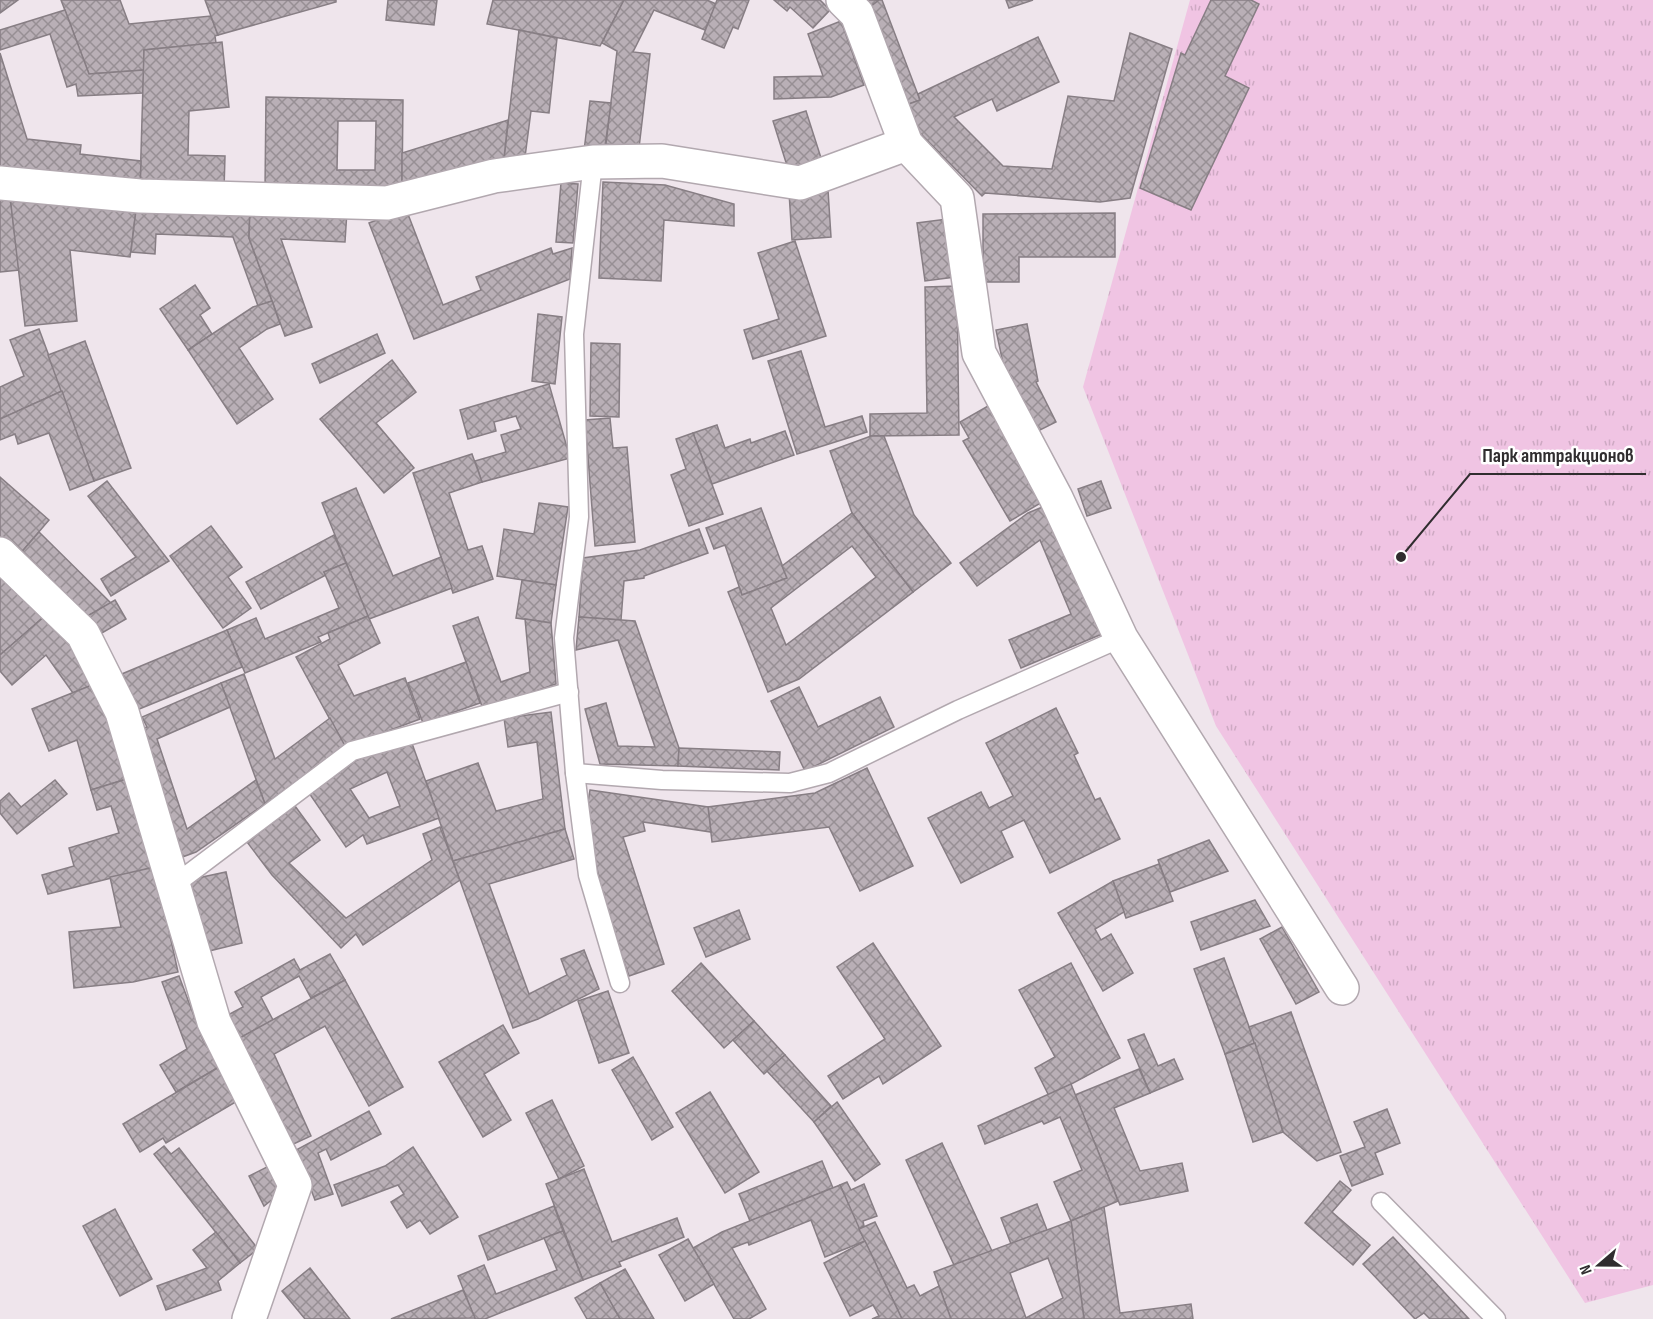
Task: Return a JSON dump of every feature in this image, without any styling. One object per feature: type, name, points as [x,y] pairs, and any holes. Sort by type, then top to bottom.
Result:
[{"type":"street","points":[[843,0],[856,14],[906,144],[957,198],[979,353],[1056,498],[1121,638],[1342,988]]},
{"type":"street","points":[[0,183],[140,196],[387,203],[494,176],[593,162],[662,161],[800,183],[906,144]]},
{"type":"street","points":[[0,554],[83,634],[122,712],[214,1022],[295,1185],[249,1319]]},
{"type":"lane","points":[[593,162],[574,333],[579,517],[564,639],[575,773],[588,875],[620,984]]},
{"type":"lane","points":[[575,773],[673,781],[790,783],[829,773],[958,710],[1121,638]]},
{"type":"lane","points":[[174,885],[352,751],[568,692]]},
{"type":"lane","points":[[1381,1202],[1496,1319]]},
{"type":"green space","points":[[1190,0],[1653,0],[1653,1285],[1585,1303],[1216,726],[1083,387]]},
{"type":"building","points":[[0,0],[18,0],[0,13]]},
{"type":"building","points":[[61,0],[120,0],[129,24],[211,16],[218,35],[215,36],[216,43],[144,50],[144,70],[89,74]]},
{"type":"building","points":[[205,0],[336,0],[336,2],[218,35]]},
{"type":"building","points":[[388,0],[437,0],[434,25],[386,20]]},
{"type":"building","points":[[493,0],[624,0],[600,46],[487,24]]},
{"type":"building","points":[[624,0],[707,0],[716,4],[705,30],[654,10],[633,52],[650,54],[639,148],[606,144],[617,51],[602,43]]},
{"type":"building","points":[[717,0],[749,0],[738,29],[733,27],[724,48],[702,39]]},
{"type":"building","points":[[774,0],[820,0],[830,10],[813,28],[790,7],[787,11]]},
{"type":"building","points":[[857,0],[879,0],[865,11]]},
{"type":"building","points":[[882,0],[920,100],[901,107],[865,11]]},
{"type":"building","points":[[1006,0],[1033,0],[1009,8]]},
{"type":"building","points":[[1211,0],[1251,0],[1259,4],[1225,76],[1249,88],[1191,210],[1140,188],[1181,53],[1185,55]]},
{"type":"building","points":[[65,10],[89,74],[144,70],[143,93],[78,96],[76,84],[67,87],[50,34],[0,50],[0,30]]},
{"type":"building","points":[[841,21],[864,85],[831,97],[774,99],[774,77],[823,76],[808,34]]},
{"type":"building","points":[[519,30],[557,38],[549,113],[531,111],[525,157],[504,158]]},
{"type":"building","points":[[1130,33],[1172,49],[1130,198],[1100,202],[985,193],[982,196],[920,133],[906,105],[920,100],[918,94],[1038,37],[1059,82],[997,111],[992,99],[954,117],[1003,166],[1052,169],[1068,96],[1114,101]]},
{"type":"building","points":[[222,42],[229,107],[189,111],[188,155],[225,156],[224,190],[140,187],[144,50]]},
{"type":"building","points":[[0,53],[27,139],[81,145],[80,154],[141,161],[140,187],[0,172]]},
{"type":"building","points":[[266,97],[403,100],[402,191],[265,189]],"holes":[[[338,121],[376,121],[375,170],[337,170]]]},
{"type":"building","points":[[590,101],[611,103],[604,153],[584,151]]},
{"type":"building","points":[[806,111],[822,161],[789,172],[773,121]]},
{"type":"building","points":[[508,120],[504,158],[402,188],[402,153]]},
{"type":"building","points":[[603,182],[665,185],[734,204],[734,226],[664,220],[661,281],[599,278]]},
{"type":"building","points":[[561,183],[578,184],[573,243],[556,242]]},
{"type":"building","points":[[828,190],[831,237],[792,240],[789,192]]},
{"type":"building","points":[[0,195],[10,196],[19,270],[0,272]]},
{"type":"building","points":[[10,196],[136,210],[130,257],[70,250],[77,321],[25,326]]},
{"type":"building","points":[[250,207],[249,238],[272,301],[258,306],[233,237],[156,234],[155,254],[131,252],[136,210]]},
{"type":"building","points":[[250,207],[347,211],[345,242],[281,239],[312,327],[285,336],[249,238]]},
{"type":"building","points":[[406,209],[443,305],[481,290],[476,277],[551,248],[553,254],[572,248],[570,279],[414,339],[369,223]]},
{"type":"building","points":[[1115,213],[1115,257],[1019,257],[1019,282],[983,282],[983,214]]},
{"type":"building","points":[[947,219],[955,277],[925,281],[917,223]]},
{"type":"building","points":[[795,241],[826,336],[753,359],[744,330],[779,319],[758,253]]},
{"type":"building","points":[[195,285],[210,308],[200,315],[212,334],[188,350],[160,309]]},
{"type":"building","points":[[957,286],[959,435],[870,436],[870,414],[927,413],[925,287]]},
{"type":"building","points":[[272,301],[280,324],[267,329],[239,348],[273,399],[237,424],[188,350],[253,307]]},
{"type":"building","points":[[538,314],[562,317],[555,384],[532,381]]},
{"type":"building","points":[[1027,324],[1038,381],[1036,382],[1056,422],[1032,434],[1008,387],[996,330]]},
{"type":"building","points":[[39,329],[62,391],[0,419],[0,387],[24,376],[10,340]]},
{"type":"building","points":[[377,334],[385,353],[320,383],[312,364]]},
{"type":"building","points":[[85,341],[131,468],[94,481],[48,355]]},
{"type":"building","points":[[591,343],[620,344],[619,417],[590,416]]},
{"type":"building","points":[[801,351],[825,427],[862,416],[867,432],[797,454],[768,361]]},
{"type":"building","points":[[392,360],[416,392],[376,423],[414,468],[384,493],[320,419]]},
{"type":"building","points":[[549,384],[570,458],[482,482],[475,461],[506,452],[501,435],[521,429],[516,416],[494,422],[496,431],[468,439],[460,410]]},
{"type":"building","points":[[62,391],[94,481],[70,490],[49,433],[18,444],[15,434],[0,440],[0,419]]},
{"type":"building","points":[[988,406],[1044,501],[1010,521],[963,441],[969,438],[960,422]]},
{"type":"building","points":[[610,418],[613,448],[627,447],[635,542],[595,546],[585,420]]},
{"type":"building","points":[[717,425],[725,448],[750,439],[751,443],[785,431],[794,455],[712,484],[693,433]]},
{"type":"building","points":[[693,433],[723,514],[689,526],[671,475],[686,469],[676,439]]},
{"type":"building","points":[[871,436],[884,436],[914,515],[951,563],[913,592],[852,513],[830,451]]},
{"type":"building","points":[[472,454],[482,482],[449,493],[468,550],[482,546],[493,579],[453,593],[413,473]]},
{"type":"building","points":[[0,477],[49,520],[19,555],[0,537]]},
{"type":"building","points":[[107,481],[169,561],[111,596],[101,579],[136,557],[88,496]]},
{"type":"building","points":[[1101,481],[1111,508],[1087,516],[1078,489]]},
{"type":"building","points":[[356,488],[393,576],[441,557],[452,588],[369,619],[322,503]]},
{"type":"building","points":[[539,503],[568,507],[556,585],[497,576],[504,529],[534,534]]},
{"type":"building","points":[[1047,505],[1102,634],[1021,668],[1009,640],[1071,614],[1040,540],[977,586],[960,563],[1028,513]]},
{"type":"building","points":[[761,508],[787,578],[742,595],[725,545],[714,549],[706,528]]},
{"type":"building","points":[[852,513],[913,592],[799,679],[768,692],[728,592],[739,587],[742,595],[787,578],[782,566]],"holes":[[[852,546],[876,577],[786,645],[771,608]]]},
{"type":"building","points":[[211,526],[242,567],[228,577],[251,608],[223,628],[170,556]]},
{"type":"building","points":[[699,529],[708,553],[644,576],[644,578],[624,581],[621,620],[579,617],[583,558],[640,550]]},
{"type":"building","points":[[39,532],[111,603],[84,618],[19,555]]},
{"type":"building","points":[[334,535],[346,563],[324,572],[326,575],[261,609],[246,582]]},
{"type":"building","points":[[346,563],[368,616],[318,637],[321,642],[245,673],[227,630],[256,618],[265,639],[339,608],[324,572]]},
{"type":"building","points":[[9,572],[46,615],[0,655],[0,580]]},
{"type":"building","points":[[522,580],[556,585],[551,623],[516,618]]},
{"type":"building","points":[[115,600],[126,619],[95,637],[84,618]]},
{"type":"building","points":[[46,615],[66,637],[97,683],[73,693],[46,655],[12,685],[0,671],[0,655]]},
{"type":"building","points":[[368,616],[380,643],[338,665],[354,696],[405,678],[420,719],[345,747],[296,657],[330,639],[328,633]]},
{"type":"building","points":[[478,617],[501,682],[530,672],[525,619],[551,623],[556,684],[483,709],[453,626]]},
{"type":"building","points":[[579,617],[635,621],[679,748],[678,766],[600,764],[585,709],[606,703],[618,746],[655,747],[618,640],[576,650]]},
{"type":"building","points":[[227,630],[242,667],[132,712],[117,676]]},
{"type":"building","points":[[466,662],[480,703],[423,723],[408,683]]},
{"type":"building","points":[[244,674],[275,759],[330,718],[345,746],[265,804],[221,683]]},
{"type":"building","points":[[97,683],[130,778],[91,790],[77,740],[49,751],[32,709]]},
{"type":"building","points":[[221,683],[230,707],[157,739],[187,829],[256,780],[265,804],[196,852],[177,859],[134,731],[147,727],[142,717]]},
{"type":"building","points":[[799,687],[818,727],[880,697],[894,727],[805,771],[771,701]]},
{"type":"building","points":[[1056,708],[1078,753],[1074,755],[1095,800],[1100,798],[1120,839],[1050,873],[1024,820],[1001,831],[1013,857],[961,883],[928,818],[981,792],[989,808],[1013,796],[986,743]]},
{"type":"building","points":[[551,712],[565,829],[453,861],[426,781],[478,763],[496,811],[543,799],[537,742],[508,747],[504,718]]},
{"type":"building","points":[[410,738],[439,818],[367,844],[363,835],[346,847],[309,793],[339,773],[336,769]],"holes":[[[387,772],[400,806],[369,818],[350,789]]]},
{"type":"building","points":[[679,748],[780,752],[779,770],[678,766]]},
{"type":"building","points":[[867,768],[913,866],[860,891],[829,827],[712,842],[708,807],[815,793]]},
{"type":"building","points":[[130,778],[155,867],[48,894],[42,875],[74,866],[69,848],[119,833],[111,806],[97,810],[91,790]]},
{"type":"building","points":[[55,780],[67,794],[17,834],[0,813],[0,801],[9,793],[21,807]]},
{"type":"building","points":[[590,790],[708,807],[711,832],[643,822],[645,831],[623,837],[664,964],[629,976],[606,913],[586,814]]},
{"type":"building","points":[[295,806],[320,840],[289,863],[346,918],[432,860],[423,834],[440,827],[460,880],[363,945],[356,934],[341,948],[272,875],[247,842]]},
{"type":"building","points":[[565,829],[574,859],[489,884],[529,994],[567,975],[561,959],[584,950],[599,989],[538,1019],[513,1028],[453,861]]},
{"type":"building","points":[[1209,840],[1228,871],[1170,892],[1158,860]]},
{"type":"building","points":[[1159,864],[1173,901],[1126,918],[1113,881]]},
{"type":"building","points":[[155,867],[178,972],[133,982],[74,988],[69,932],[121,927],[110,877]]},
{"type":"building","points":[[226,872],[242,943],[205,952],[188,880]]},
{"type":"building","points":[[1113,881],[1124,912],[1095,929],[1101,940],[1111,934],[1133,973],[1103,991],[1058,913]]},
{"type":"building","points":[[1255,900],[1270,926],[1201,950],[1191,922]]},
{"type":"building","points":[[739,910],[750,939],[706,957],[694,928]]},
{"type":"building","points":[[1282,927],[1319,992],[1296,1004],[1260,939]]},
{"type":"building","points":[[873,943],[941,1046],[883,1084],[879,1076],[843,1099],[828,1076],[885,1039],[837,967]]},
{"type":"building","points":[[330,954],[345,980],[311,998],[299,976],[261,997],[273,1020],[236,1040],[224,1017],[243,1007],[235,992],[294,959],[300,970]]},
{"type":"building","points":[[1224,958],[1255,1043],[1225,1054],[1194,969]]},
{"type":"building","points":[[701,963],[754,1021],[724,1048],[672,991]]},
{"type":"building","points":[[1071,963],[1120,1058],[1049,1096],[1035,1068],[1055,1057],[1019,990]]},
{"type":"building","points":[[179,976],[203,1040],[219,1067],[176,1092],[160,1065],[187,1049],[162,982]]},
{"type":"building","points":[[345,980],[403,1087],[369,1106],[325,1026],[274,1054],[311,1136],[287,1147],[236,1040]]},
{"type":"building","points":[[608,991],[629,1053],[599,1063],[578,1001]]},
{"type":"building","points":[[1291,1012],[1341,1152],[1317,1161],[1283,1132],[1249,1027]]},
{"type":"building","points":[[754,1021],[785,1055],[764,1074],[733,1040]]},
{"type":"building","points":[[503,1025],[519,1053],[484,1074],[511,1120],[483,1137],[439,1062]]},
{"type":"building","points":[[1144,1034],[1158,1066],[1174,1059],[1183,1079],[1150,1093],[1128,1040]]},
{"type":"building","points":[[1255,1043],[1283,1132],[1253,1142],[1225,1054]]},
{"type":"building","points":[[785,1055],[831,1106],[814,1122],[767,1071]]},
{"type":"building","points":[[633,1057],[673,1127],[652,1140],[612,1070]]},
{"type":"building","points":[[219,1067],[239,1100],[166,1143],[163,1138],[140,1152],[123,1124]]},
{"type":"building","points":[[1139,1069],[1150,1093],[1114,1108],[1140,1171],[1182,1163],[1188,1191],[1120,1205],[1075,1095]]},
{"type":"building","points":[[1071,1084],[1118,1201],[1071,1221],[1054,1182],[1082,1170],[1060,1117],[1044,1124],[1042,1121],[985,1144],[978,1126]]},
{"type":"building","points":[[710,1092],[759,1172],[725,1193],[676,1113]]},
{"type":"building","points":[[552,1100],[584,1166],[559,1179],[526,1113]]},
{"type":"building","points":[[837,1102],[880,1164],[855,1181],[814,1122]]},
{"type":"building","points":[[1387,1109],[1400,1143],[1375,1153],[1383,1174],[1352,1186],[1340,1156],[1365,1147],[1354,1122]]},
{"type":"building","points":[[369,1111],[381,1134],[331,1160],[326,1149],[318,1153],[333,1194],[315,1200],[296,1150]]},
{"type":"building","points":[[942,1143],[992,1251],[954,1265],[906,1160]]},
{"type":"building","points":[[164,1146],[171,1154],[179,1148],[258,1249],[240,1263],[154,1154]]},
{"type":"building","points":[[413,1147],[458,1217],[430,1234],[420,1220],[407,1228],[391,1202],[404,1194],[398,1185],[342,1206],[334,1185],[385,1166]]},
{"type":"building","points":[[822,1161],[833,1188],[750,1221],[739,1194]]},
{"type":"building","points":[[273,1164],[285,1189],[264,1206],[249,1176]]},
{"type":"building","points":[[584,1169],[612,1242],[677,1218],[684,1237],[619,1262],[621,1266],[583,1280],[546,1184]]},
{"type":"building","points":[[1340,1181],[1351,1190],[1332,1212],[1370,1245],[1353,1265],[1305,1223]]},
{"type":"building","points":[[847,1182],[851,1190],[864,1184],[877,1216],[863,1221],[864,1226],[859,1229],[840,1185]]},
{"type":"building","points":[[840,1185],[865,1241],[825,1257],[811,1220],[749,1245],[748,1242],[732,1248],[766,1309],[749,1319],[734,1319],[693,1248],[722,1232]]},
{"type":"building","points":[[1037,1204],[1047,1230],[1011,1244],[1001,1218]]},
{"type":"building","points":[[554,1206],[563,1231],[488,1260],[479,1236]]},
{"type":"building","points":[[1104,1207],[1120,1313],[1191,1304],[1193,1319],[1084,1319],[1071,1221]]},
{"type":"building","points":[[115,1209],[152,1279],[120,1296],[83,1226]]},
{"type":"building","points":[[1071,1221],[1084,1319],[951,1319],[934,1272]],"holes":[[[1048,1258],[1063,1298],[1026,1318],[1010,1273]]]},
{"type":"building","points":[[875,1222],[907,1288],[914,1285],[920,1296],[939,1286],[951,1319],[902,1319],[859,1229]]},
{"type":"building","points":[[563,1231],[583,1280],[485,1319],[475,1319],[458,1276],[484,1265],[496,1294],[557,1270],[544,1238]]},
{"type":"building","points":[[216,1232],[240,1263],[218,1281],[221,1290],[166,1310],[157,1286],[207,1268],[193,1250]]},
{"type":"building","points":[[1393,1237],[1469,1319],[1430,1319],[1424,1313],[1415,1319],[1363,1264]]},
{"type":"building","points":[[688,1239],[714,1284],[685,1301],[659,1255]]},
{"type":"building","points":[[865,1241],[902,1319],[872,1319],[879,1316],[873,1305],[850,1316],[824,1263]]},
{"type":"building","points":[[310,1268],[350,1319],[305,1319],[282,1291]]},
{"type":"building","points":[[625,1269],[654,1319],[620,1319],[600,1283]]},
{"type":"building","points":[[600,1283],[620,1319],[587,1319],[575,1298]]},
{"type":"building","points":[[463,1290],[475,1318],[391,1319]]},
{"type":"place","name":"Парк аттракционов","points":[[1401,557]]}]
